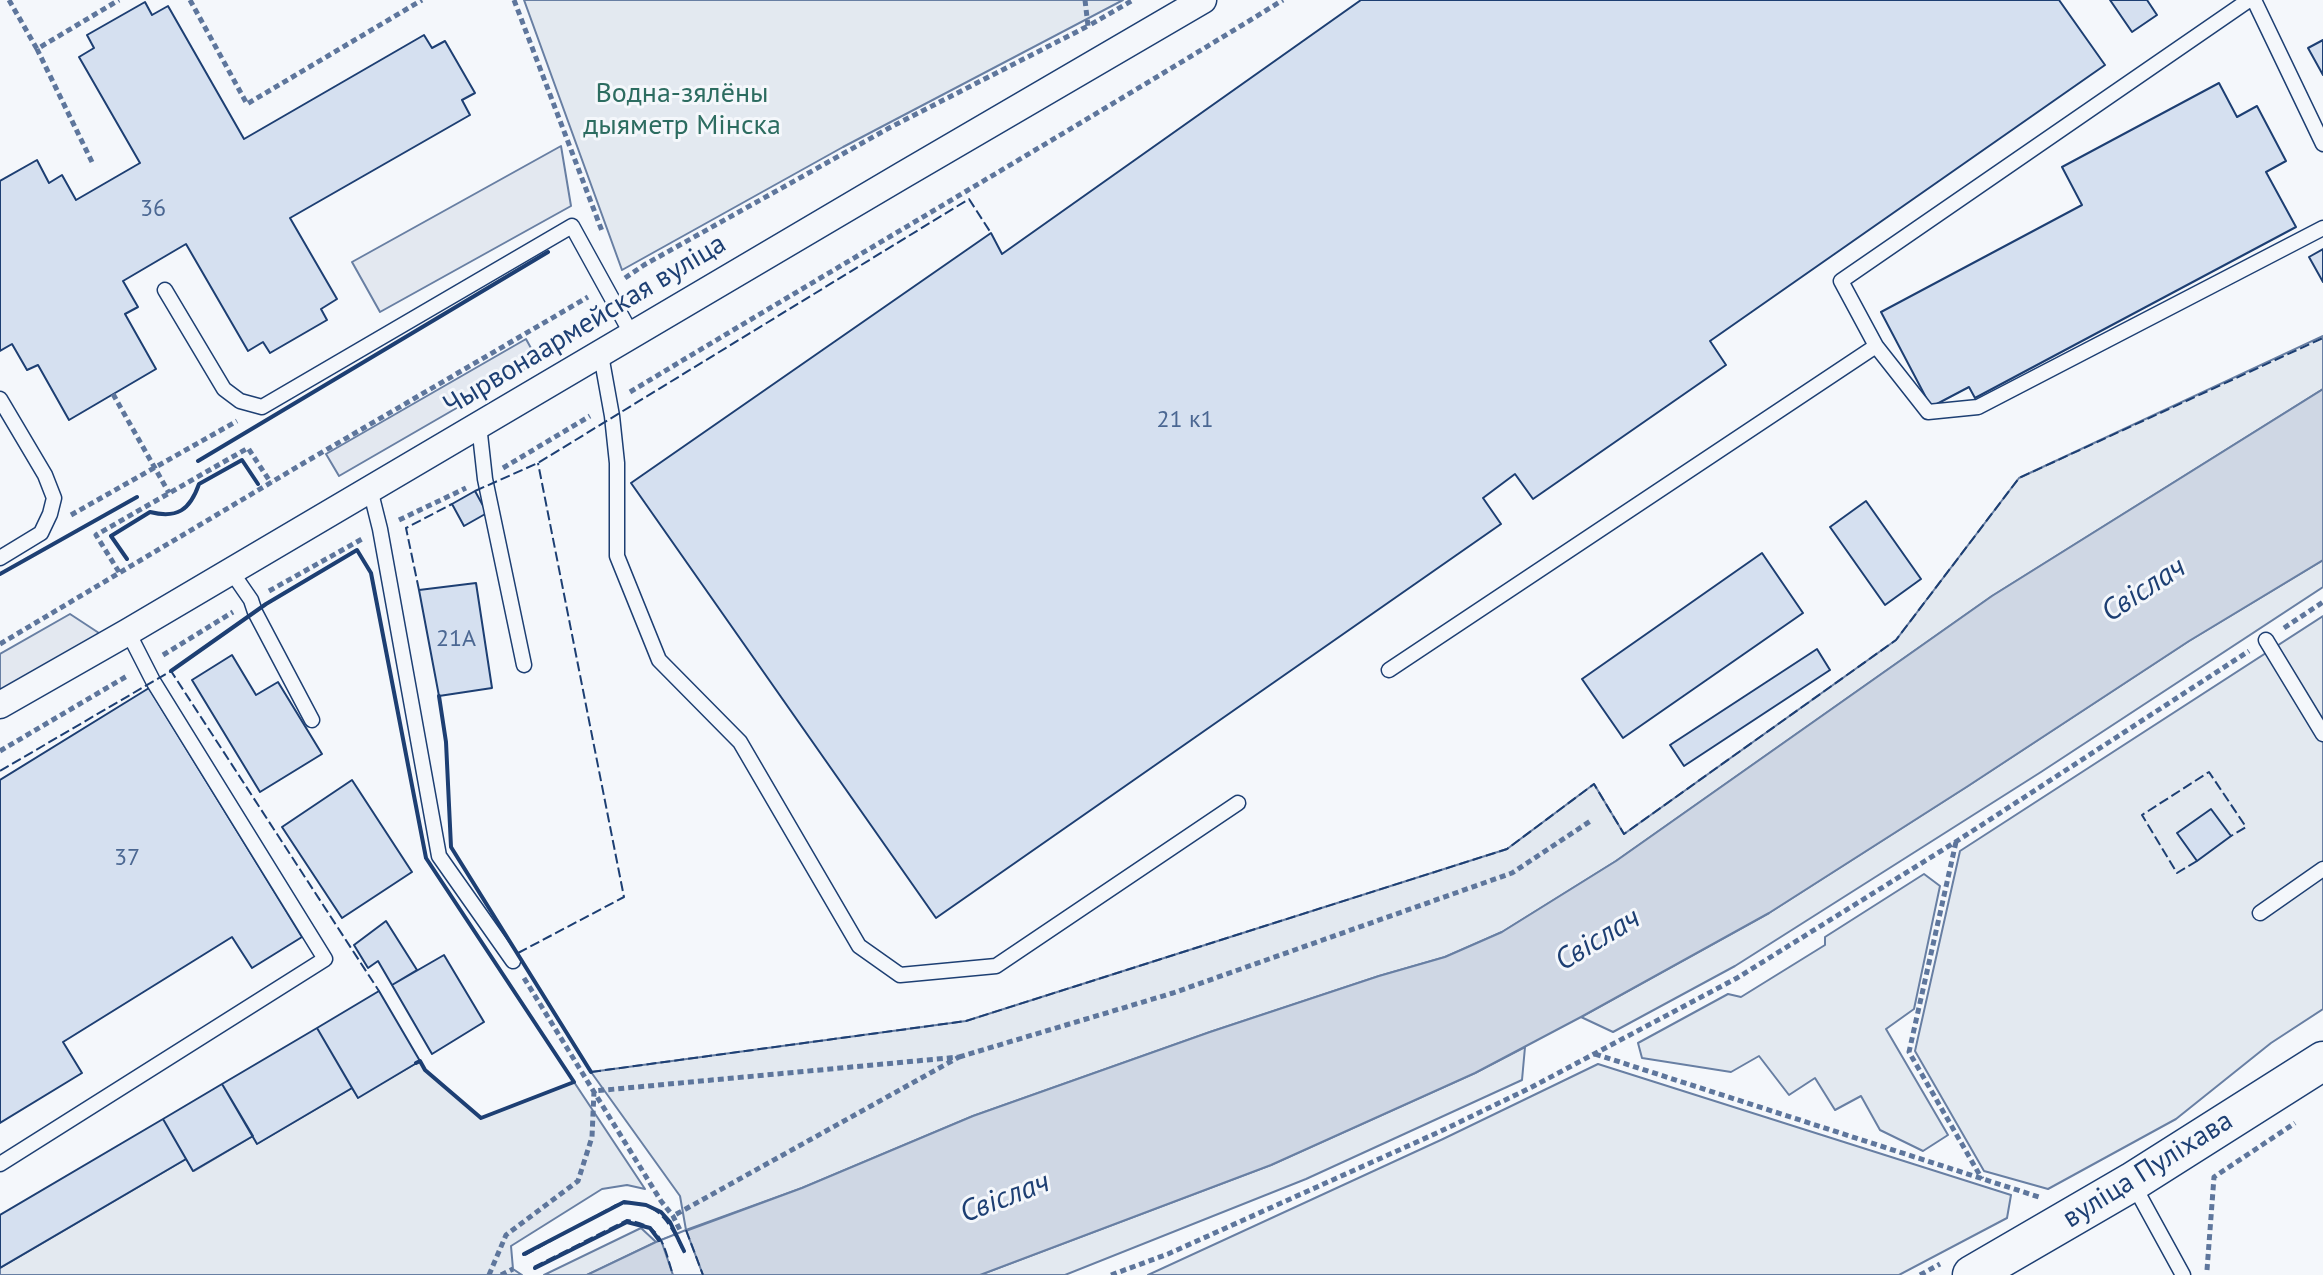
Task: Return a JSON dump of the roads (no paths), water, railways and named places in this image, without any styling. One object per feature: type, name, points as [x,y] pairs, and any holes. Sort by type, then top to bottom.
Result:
[{"type":"street","name":"Чырвонаармейская вуліца","points":[[0,705],[1203,0]]},
{"type":"street","name":"вуліца Пуліхава","points":[[1972,1275],[2132,1182],[2323,1061]]},
{"type":"lane","points":[[2323,144],[2252,0],[1841,281],[1876,346],[1928,412],[1978,407],[2323,228]]},
{"type":"lane","points":[[165,290],[224,389],[240,401],[262,407],[572,226],[632,335]]},
{"type":"lane","points":[[1389,670],[1876,346]]},
{"type":"lane","points":[[601,355],[617,463],[617,556],[659,660],[740,742],[859,946],[900,975],[996,966],[1238,803]]},
{"type":"lane","points":[[0,399],[45,475],[54,498],[41,533],[0,558]]},
{"type":"lane","points":[[479,425],[485,479],[524,665]]},
{"type":"lane","points":[[370,489],[380,529],[439,856],[513,961]]},
{"type":"lane","points":[[231,571],[251,600],[312,720]]},
{"type":"lane","points":[[0,1164],[325,959],[145,666],[128,632]]},
{"type":"lane","points":[[2266,640],[2323,734]]},
{"type":"lane","points":[[2260,913],[2323,869]]},
{"type":"lane","points":[[2132,1182],[2183,1275]]},
{"type":"water","name":"Свіслач","points":[[2323,389],[2323,560],[2189,641],[1769,913],[1475,1073],[1271,1165],[980,1275],[587,1275],[656,1242],[802,1188],[973,1116],[1210,1032],[1445,957],[1502,932],[1616,861],[1992,596]]},
{"type":"park label","name":"Водна-зялёны дыяметр Мінска","points":[[682,110]]}]
